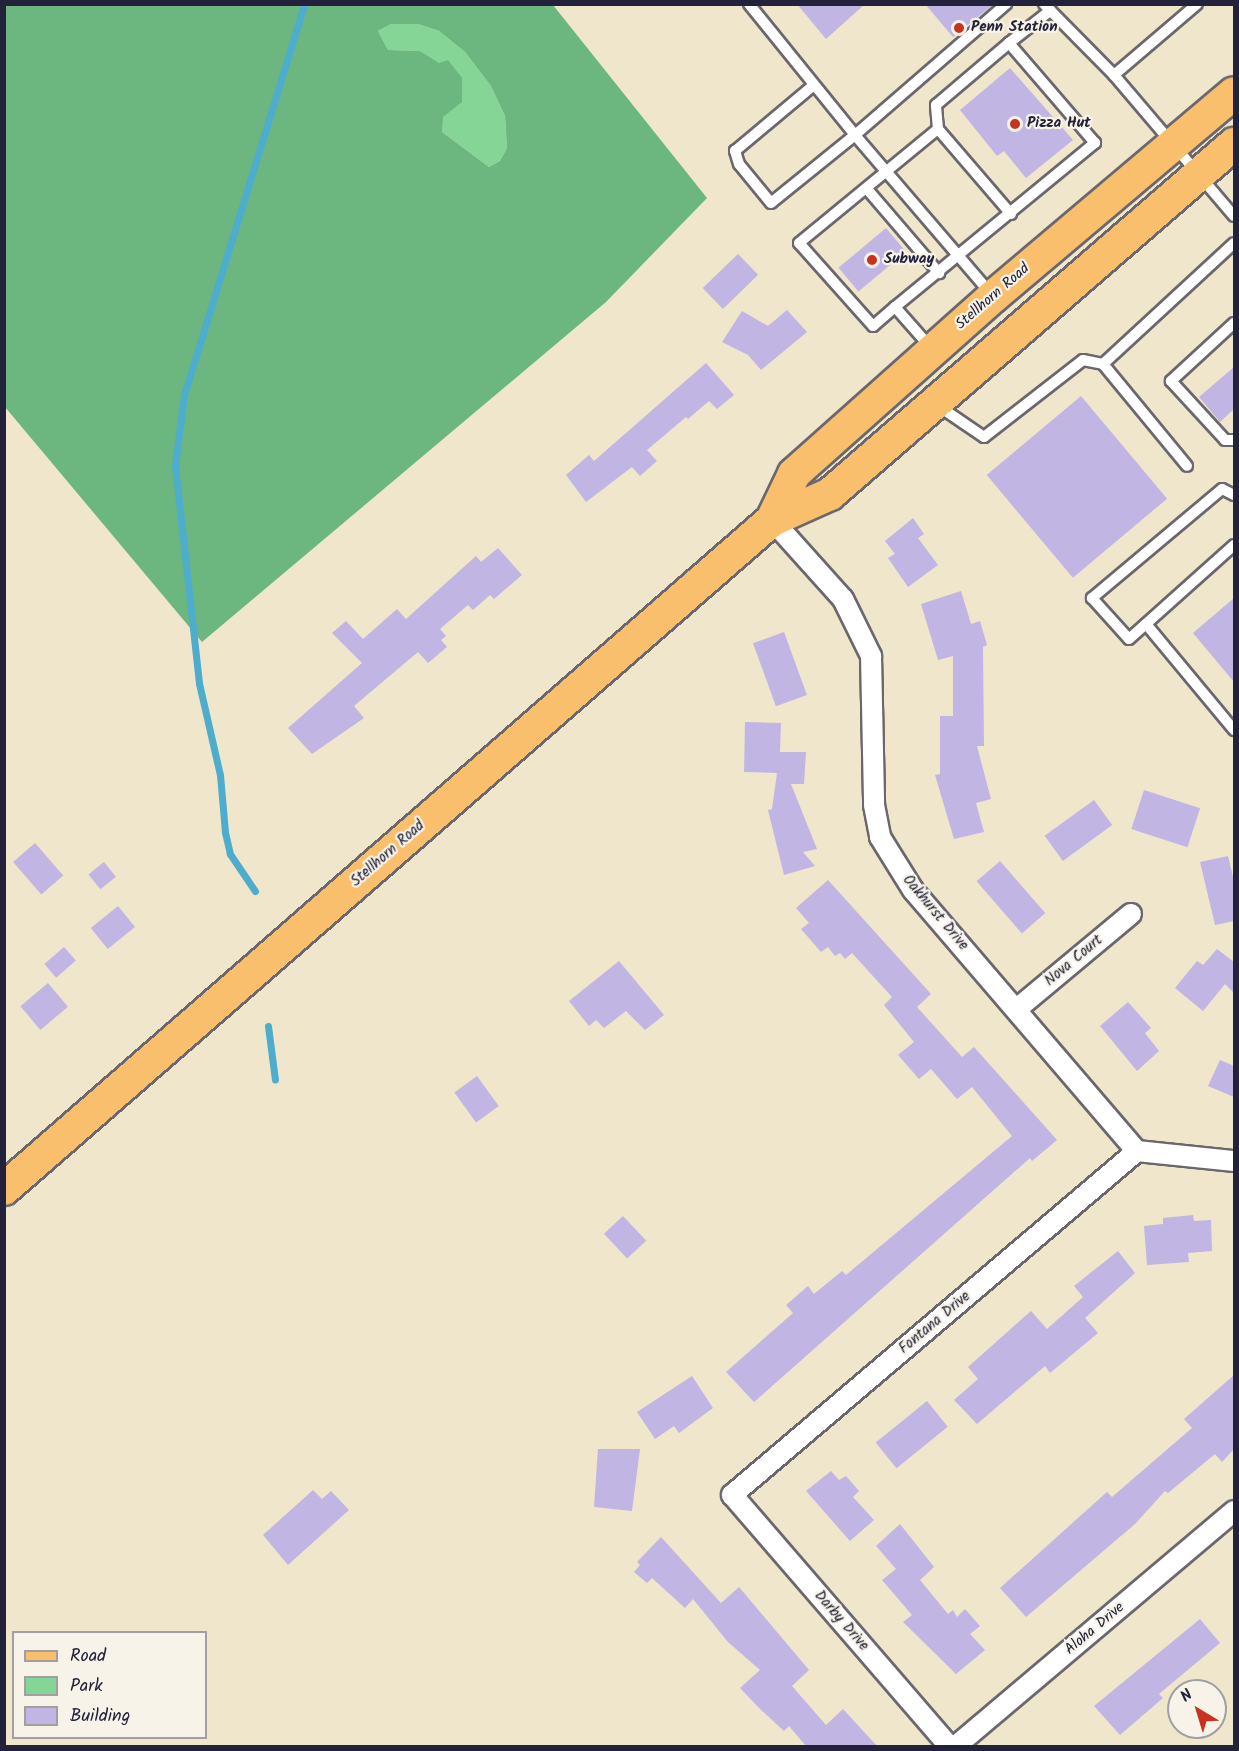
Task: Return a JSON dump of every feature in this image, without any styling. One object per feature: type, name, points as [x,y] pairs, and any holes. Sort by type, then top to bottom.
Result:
[{"type":"main road","name":"Stellhorn Road","points":[[772,520],[794,474],[994,296],[1234,93]]},
{"type":"main road","name":"Stellhorn Road","points":[[7,1180],[772,520],[830,494],[1234,144]]},
{"type":"street","name":"Oakhurst Drive","points":[[772,520],[843,599],[871,656],[874,805],[880,837],[913,890],[1018,1008],[1137,1151]]},
{"type":"street","name":"Nova Court","points":[[1018,1008],[1131,914]]},
{"type":"street","points":[[1137,1151],[1234,1161]]},
{"type":"street","name":"Fontana Drive","points":[[732,1495],[1137,1151]]},
{"type":"street","name":"Darby Drive","points":[[732,1495],[949,1746]]},
{"type":"street","name":"Aloha Drive","points":[[956,1746],[1234,1511]]},
{"type":"lane","points":[[749,4],[887,174],[958,258],[994,296]]},
{"type":"lane","points":[[814,85],[735,151],[738,164],[771,203],[855,135],[1006,4]]},
{"type":"lane","points":[[1114,75],[1197,4]]},
{"type":"lane","points":[[1011,214],[938,129],[936,105],[1009,43],[1047,7],[1114,75],[1234,216]]},
{"type":"lane","points":[[938,129],[887,174],[799,243],[873,326],[1095,143],[1009,43]]},
{"type":"lane","points":[[867,189],[939,273]]},
{"type":"lane","points":[[1103,364],[1234,243]]},
{"type":"lane","points":[[895,307],[933,349]]},
{"type":"lane","points":[[1234,322],[1171,381],[1225,440],[1234,440]]},
{"type":"lane","points":[[934,403],[984,436],[1083,360],[1103,364],[1188,466]]},
{"type":"lane","points":[[1234,495],[1222,489],[1092,598],[1129,639],[1234,545]]},
{"type":"lane","points":[[1146,624],[1234,730]]},
{"type":"green space","points":[[4,5],[553,5],[707,198],[606,302],[202,642],[5,407]],"holes":[[[391,24],[418,24],[439,31],[465,52],[491,86],[505,116],[507,148],[500,161],[489,167],[442,132],[443,117],[462,102],[462,78],[448,60],[439,63],[420,51],[388,50],[378,31]]]},
{"type":"green space","points":[[391,24],[418,24],[439,31],[465,52],[491,86],[505,116],[507,148],[500,161],[489,167],[442,132],[439,64],[420,51],[388,50],[378,31]]},
{"type":"building","points":[[797,4],[865,4],[826,39]]},
{"type":"building","name":"Penn Station","points":[[925,4],[994,4],[953,37]]},
{"type":"building","name":"Pizza Hut","points":[[1010,68],[1073,140],[1026,178],[1004,151],[997,156],[960,110]]},
{"type":"building","name":"Subway","points":[[886,228],[906,252],[858,292],[839,268]]},
{"type":"building","points":[[738,254],[758,275],[723,309],[703,288]]},
{"type":"building","points":[[787,310],[807,332],[761,370],[748,355],[722,342],[742,311],[768,326]]},
{"type":"building","points":[[706,363],[734,395],[717,409],[709,401],[647,450],[657,461],[640,476],[632,467],[586,502],[566,475],[589,455],[594,461]]},
{"type":"building","points":[[1234,367],[1234,409],[1220,422],[1199,397]]},
{"type":"building","points":[[1081,396],[1167,499],[1073,578],[987,475]]},
{"type":"building","points":[[913,518],[924,534],[918,538],[938,565],[908,587],[888,558],[895,554],[885,541]]},
{"type":"building","points":[[498,548],[522,575],[494,599],[490,595],[473,610],[468,605],[440,629],[446,636],[441,640],[447,647],[428,663],[418,652],[354,706],[364,718],[312,754],[288,728],[362,663],[332,633],[346,621],[363,639],[397,609],[406,619],[476,556],[481,562]]},
{"type":"building","points":[[961,591],[971,624],[980,621],[987,645],[983,647],[984,746],[977,746],[991,799],[976,803],[984,832],[954,839],[935,775],[940,774],[940,716],[953,716],[953,656],[938,660],[921,604]]},
{"type":"building","points":[[1234,598],[1234,682],[1193,633]]},
{"type":"building","points":[[784,632],[807,695],[776,706],[753,643]]},
{"type":"building","points":[[745,722],[781,723],[780,752],[806,752],[804,784],[791,784],[817,849],[803,852],[815,866],[784,875],[768,810],[772,809],[777,773],[744,772]]},
{"type":"building","points":[[1144,790],[1200,808],[1187,847],[1131,829]]},
{"type":"building","points":[[1094,800],[1112,825],[1063,861],[1045,836]]},
{"type":"building","points":[[35,843],[63,875],[41,894],[13,862]]},
{"type":"building","points":[[1228,856],[1234,881],[1234,921],[1215,925],[1200,862]]},
{"type":"building","points":[[1000,861],[1045,913],[1022,933],[977,881]]},
{"type":"building","points":[[104,862],[116,877],[100,889],[88,875]]},
{"type":"building","points":[[828,880],[931,994],[917,1007],[962,1057],[974,1047],[1057,1140],[1032,1161],[1030,1158],[754,1402],[726,1372],[793,1313],[786,1305],[808,1286],[814,1294],[842,1271],[846,1275],[1012,1136],[972,1087],[957,1099],[931,1069],[919,1079],[898,1055],[914,1042],[884,1005],[892,997],[852,953],[845,959],[840,953],[835,956],[828,947],[821,952],[801,929],[809,923],[796,908]]},
{"type":"building","points":[[118,906],[135,927],[108,949],[91,928]]},
{"type":"building","points":[[64,947],[76,961],[56,978],[44,964]]},
{"type":"building","points":[[1217,949],[1234,962],[1234,993],[1225,984],[1203,1011],[1175,988],[1197,961],[1203,965]]},
{"type":"building","points":[[619,961],[664,1015],[645,1030],[626,1011],[604,1028],[596,1020],[589,1026],[569,1001]]},
{"type":"building","points":[[48,983],[68,1007],[40,1030],[20,1006]]},
{"type":"building","points":[[1128,1002],[1151,1028],[1145,1033],[1159,1051],[1137,1071],[1100,1026]]},
{"type":"building","points":[[1220,1060],[1234,1066],[1234,1097],[1208,1086]]},
{"type":"building","points":[[477,1076],[499,1106],[476,1122],[454,1092]]},
{"type":"building","points":[[1193,1215],[1194,1221],[1211,1220],[1212,1251],[1188,1253],[1189,1262],[1147,1265],[1144,1226],[1163,1224],[1163,1218]]},
{"type":"building","points":[[623,1216],[646,1241],[627,1259],[604,1234]]},
{"type":"building","points":[[1118,1251],[1135,1273],[1085,1318],[1098,1333],[1050,1373],[1045,1366],[977,1424],[954,1400],[978,1379],[968,1367],[1031,1311],[1047,1329],[1083,1297],[1074,1286]]},
{"type":"building","points":[[1234,1375],[1234,1449],[1222,1462],[1215,1454],[1168,1493],[1165,1491],[1135,1524],[1026,1617],[1000,1588],[1107,1492],[1112,1497],[1192,1428],[1184,1419]]},
{"type":"building","points":[[692,1376],[713,1408],[679,1433],[674,1426],[655,1439],[637,1412]]},
{"type":"building","points":[[927,1401],[948,1427],[896,1468],[876,1443]]},
{"type":"building","points":[[598,1449],[640,1449],[632,1511],[594,1507]]},
{"type":"building","points":[[831,1471],[839,1480],[846,1476],[859,1491],[853,1497],[874,1520],[850,1541],[806,1491]]},
{"type":"building","points":[[313,1490],[322,1499],[331,1491],[349,1510],[288,1565],[263,1535]]},
{"type":"building","points":[[900,1524],[934,1567],[920,1580],[948,1614],[953,1610],[957,1617],[965,1609],[980,1626],[970,1634],[985,1650],[956,1674],[903,1622],[912,1615],[882,1580],[896,1569],[876,1546]]},
{"type":"building","points":[[661,1537],[721,1603],[739,1587],[809,1670],[792,1686],[826,1725],[843,1709],[877,1746],[806,1746],[789,1726],[784,1731],[760,1709],[740,1688],[760,1670],[728,1642],[693,1599],[685,1608],[652,1578],[647,1583],[634,1572],[640,1565],[637,1562]]},
{"type":"building","points":[[1200,1619],[1220,1643],[1177,1679],[1167,1679],[1167,1687],[1159,1694],[1163,1698],[1120,1735],[1094,1706]]},
{"type":"waterway","points":[[255,891],[230,854],[225,832],[220,775],[199,683],[175,465],[184,395],[304,4]]},
{"type":"waterway","points":[[268,1026],[275,1080]]},
{"type":"place","name":"Penn Station","points":[[959,28]]},
{"type":"place","name":"Pizza Hut","points":[[1015,124]]},
{"type":"place","name":"Subway","points":[[872,260]]}]
